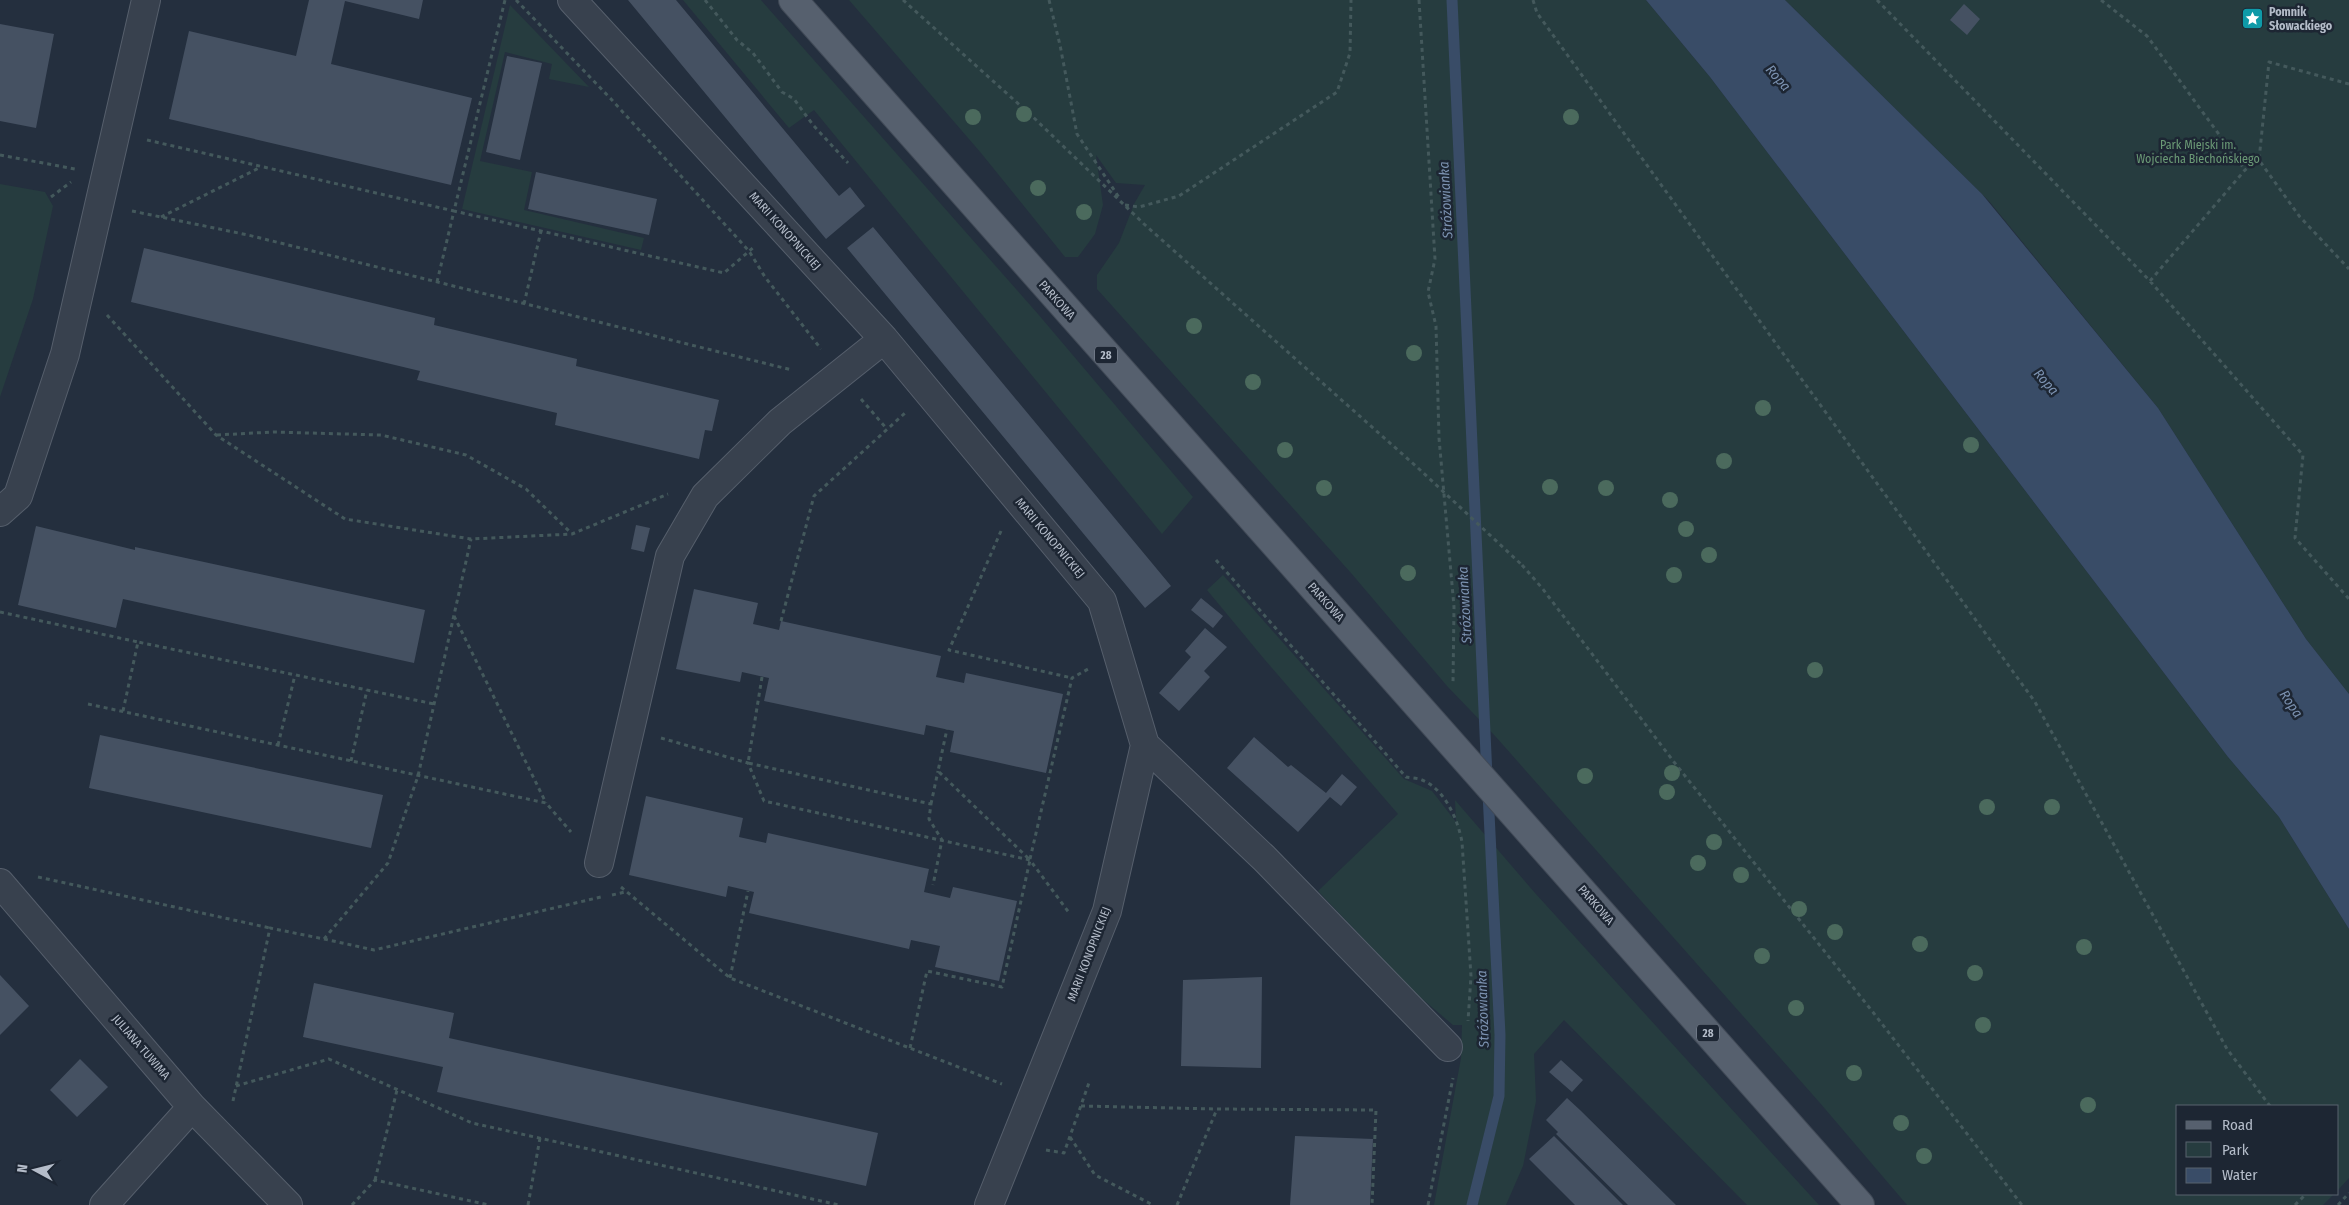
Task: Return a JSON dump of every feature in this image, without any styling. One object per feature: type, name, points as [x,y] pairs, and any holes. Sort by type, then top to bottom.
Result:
[{"type":"main road","name":"PARKOWA","points":[[793,0],[1860,1205]]},
{"type":"street","points":[[0,512],[18,496],[66,354],[146,0]]},
{"type":"street","name":"MARII KONOPNICKIEJ","points":[[572,0],[884,339],[1102,600],[1145,745],[1107,911],[989,1205]]},
{"type":"street","points":[[599,863],[670,556],[705,496],[780,422],[884,339]]},
{"type":"street","points":[[1145,745],[1264,858],[1448,1047]]},
{"type":"street","name":"JULIANA TUWIMA","points":[[0,883],[192,1107],[288,1205]]},
{"type":"street","points":[[104,1205],[192,1107]]},
{"type":"path","points":[[437,282],[505,0]]},
{"type":"path","points":[[516,0],[611,99],[750,251],[765,277],[836,377],[887,429]]},
{"type":"path","points":[[705,0],[737,40],[753,53],[782,92],[794,99],[813,125],[848,163]]},
{"type":"path","points":[[903,0],[1033,118],[1124,205],[1418,468],[1522,566],[1542,588],[1674,762],[1872,1011],[2022,1205]]},
{"type":"path","points":[[1049,0],[1060,45],[1077,134],[1124,205],[1139,207],[1179,196],[1337,92],[1350,53],[1351,0]]},
{"type":"path","points":[[1419,0],[1435,258],[1428,292],[1436,326],[1439,438],[1454,607],[1453,684]]},
{"type":"path","points":[[1533,0],[1537,13],[2035,702],[2227,1049],[2269,1105]]},
{"type":"path","points":[[1876,0],[2150,281],[2303,455],[2296,538],[2349,599]]},
{"type":"path","points":[[2101,0],[2147,36],[2245,170]]},
{"type":"path","points":[[2349,84],[2269,62],[2258,160],[2300,217],[2349,269]]},
{"type":"path","points":[[116,133],[724,274],[779,225]]},
{"type":"path","points":[[0,155],[106,175]]},
{"type":"path","points":[[2150,281],[2245,170],[2258,160]]},
{"type":"path","points":[[161,217],[262,167]]},
{"type":"path","points":[[100,204],[248,235],[524,304],[836,377]]},
{"type":"path","points":[[524,304],[541,231]]},
{"type":"path","points":[[81,287],[216,434],[345,519],[471,540],[572,534],[673,491]]},
{"type":"path","points":[[781,621],[814,496],[927,392]]},
{"type":"path","points":[[216,434],[273,432],[381,435],[466,455],[526,490],[572,534]]},
{"type":"path","points":[[1016,497],[949,650],[1072,678],[1118,654]]},
{"type":"path","points":[[324,939],[388,863],[418,776],[471,540]]},
{"type":"path","points":[[1216,560],[1406,777],[1422,779],[1438,790],[1459,824],[1462,842],[1471,976],[1468,1026]]},
{"type":"path","points":[[0,612],[434,704]]},
{"type":"path","points":[[454,616],[546,803]]},
{"type":"path","points":[[123,711],[138,642]]},
{"type":"path","points":[[278,745],[295,675]]},
{"type":"path","points":[[762,677],[748,763],[764,801],[1030,860]]},
{"type":"path","points":[[910,1048],[927,971],[1002,987],[1072,678]]},
{"type":"path","points":[[351,761],[366,690]]},
{"type":"path","points":[[933,885],[942,840],[929,819],[947,729]]},
{"type":"path","points":[[658,737],[748,763],[931,804]]},
{"type":"path","points":[[938,771],[1030,860],[1093,946]]},
{"type":"path","points":[[29,875],[374,950],[625,892]]},
{"type":"path","points":[[730,978],[748,890]]},
{"type":"path","points":[[224,1140],[270,928]]},
{"type":"path","points":[[1428,1205],[1456,1062],[1448,1047]]},
{"type":"path","points":[[236,1086],[329,1059],[472,1123],[825,1200],[839,1205]]},
{"type":"path","points":[[1038,1148],[1064,1153],[1090,1080]]},
{"type":"path","points":[[352,1205],[375,1180],[397,1090]]},
{"type":"path","points":[[1081,1106],[1376,1110],[1372,1205]]},
{"type":"path","points":[[1177,1205],[1217,1109]]},
{"type":"path","points":[[1070,1137],[1095,1175],[1153,1205]]},
{"type":"path","points":[[528,1205],[540,1138]]},
{"type":"path","points":[[375,1180],[489,1205]]},
{"type":"path","points":[[2338,1205],[2349,1193]]},
{"type":"path","points":[[2295,1205],[2305,1195]]},
{"type":"path","points":[[824,1205],[825,1200]]},
{"type":"green space","points":[[683,0],[761,0],[1038,314],[1193,497],[1162,534],[814,110],[789,128]]},
{"type":"green space","points":[[849,0],[1646,0],[1710,77],[2228,757],[2279,817],[2349,929],[2349,1178],[2339,1189],[2339,1105],[2176,1105],[2176,1195],[2333,1195],[2323,1205],[1907,1205],[1820,1103],[1496,737],[1447,686],[1351,573],[1097,289],[1097,275],[1119,243],[1134,204],[1145,185],[1116,183],[1096,155],[1103,205],[1095,234],[1078,257],[1065,257],[981,153]]},
{"type":"green space","name":"Park Miejski im. Wojciecha Biechońskiego","points":[[1785,0],[2349,0],[2349,694],[2306,639],[2158,408],[1989,201]]},
{"type":"green space","points":[[510,5],[589,87],[549,79],[552,64],[505,52],[480,161],[532,172],[524,210],[644,238],[641,250],[462,209]]},
{"type":"green space","points":[[0,184],[45,192],[53,206],[33,299],[0,397]]},
{"type":"green space","points":[[1223,575],[1404,779],[1432,791],[1456,822],[1455,800],[1535,893],[1819,1205],[1747,1205],[1564,1020],[1534,1054],[1536,1101],[1523,1166],[1506,1205],[1434,1205],[1461,1058],[1462,1025],[1453,1025],[1414,992],[1318,891],[1398,814],[1207,590]]},
{"type":"water","name":"Ropa","points":[[1646,0],[1785,0],[1982,194],[2158,408],[2306,639],[2349,694],[2349,929],[2279,817],[2228,757],[1710,77]]},
{"type":"building","points":[[309,0],[423,0],[419,19],[345,1],[331,64],[472,98],[451,185],[169,119],[189,31],[296,56]]},
{"type":"building","points":[[628,0],[676,0],[839,196],[850,187],[865,206],[826,239]]},
{"type":"building","points":[[1964,4],[1980,19],[1967,35],[1950,20]]},
{"type":"building","points":[[0,24],[54,34],[36,128],[0,121]]},
{"type":"building","points":[[507,56],[542,63],[520,160],[486,152]]},
{"type":"building","points":[[536,172],[657,199],[649,235],[528,209]]},
{"type":"building","points":[[873,227],[1171,586],[1145,608],[847,248]]},
{"type":"building","points":[[144,248],[435,318],[434,325],[577,359],[576,366],[719,400],[712,431],[705,430],[699,459],[555,425],[557,413],[417,380],[420,371],[131,302]]},
{"type":"building","points":[[636,525],[650,528],[644,552],[631,549]]},
{"type":"building","points":[[36,526],[135,550],[135,547],[425,610],[414,663],[123,599],[116,628],[18,605]]},
{"type":"building","points":[[694,589],[758,603],[753,624],[779,630],[781,621],[941,656],[936,677],[964,683],[966,673],[1063,694],[1046,773],[950,752],[954,731],[926,725],[924,735],[764,701],[769,678],[742,672],[740,682],[676,669]]},
{"type":"building","points":[[1201,598],[1223,616],[1213,628],[1191,610]]},
{"type":"building","points":[[1205,628],[1227,647],[1204,671],[1210,677],[1179,711],[1159,693],[1191,657],[1185,651]]},
{"type":"building","points":[[100,735],[383,795],[371,848],[89,788]]},
{"type":"building","points":[[1254,737],[1288,767],[1291,765],[1326,793],[1342,774],[1357,787],[1341,806],[1330,797],[1298,832],[1227,768]]},
{"type":"building","points":[[646,796],[743,818],[739,837],[766,843],[768,833],[929,869],[924,892],[950,898],[953,887],[1017,901],[999,981],[935,967],[940,946],[911,940],[909,949],[749,913],[754,892],[728,886],[726,897],[629,875]]},
{"type":"building","points":[[0,975],[29,1006],[0,1035]]},
{"type":"building","points":[[1262,977],[1261,1068],[1181,1066],[1183,980]]},
{"type":"building","points":[[314,983],[454,1013],[449,1038],[878,1133],[866,1186],[437,1092],[443,1067],[303,1037]]},
{"type":"building","points":[[80,1059],[108,1087],[77,1117],[50,1090]]},
{"type":"building","points":[[1561,1060],[1583,1080],[1572,1092],[1549,1072]]},
{"type":"building","points":[[1567,1098],[1676,1205],[1628,1205],[1556,1134],[1558,1132],[1546,1120]]},
{"type":"building","points":[[1295,1136],[1373,1139],[1370,1205],[1290,1205]]},
{"type":"building","points":[[1554,1136],[1623,1205],[1575,1205],[1529,1159]]},
{"type":"waterway","name":"Stróżowianka","points":[[1452,0],[1487,777]]},
{"type":"waterway","name":"Stróżowianka","points":[[1472,1205],[1499,1096],[1500,1035],[1488,793]]},
{"type":"place","name":"Pomnik Słowackiego","points":[[2253,19]]}]
